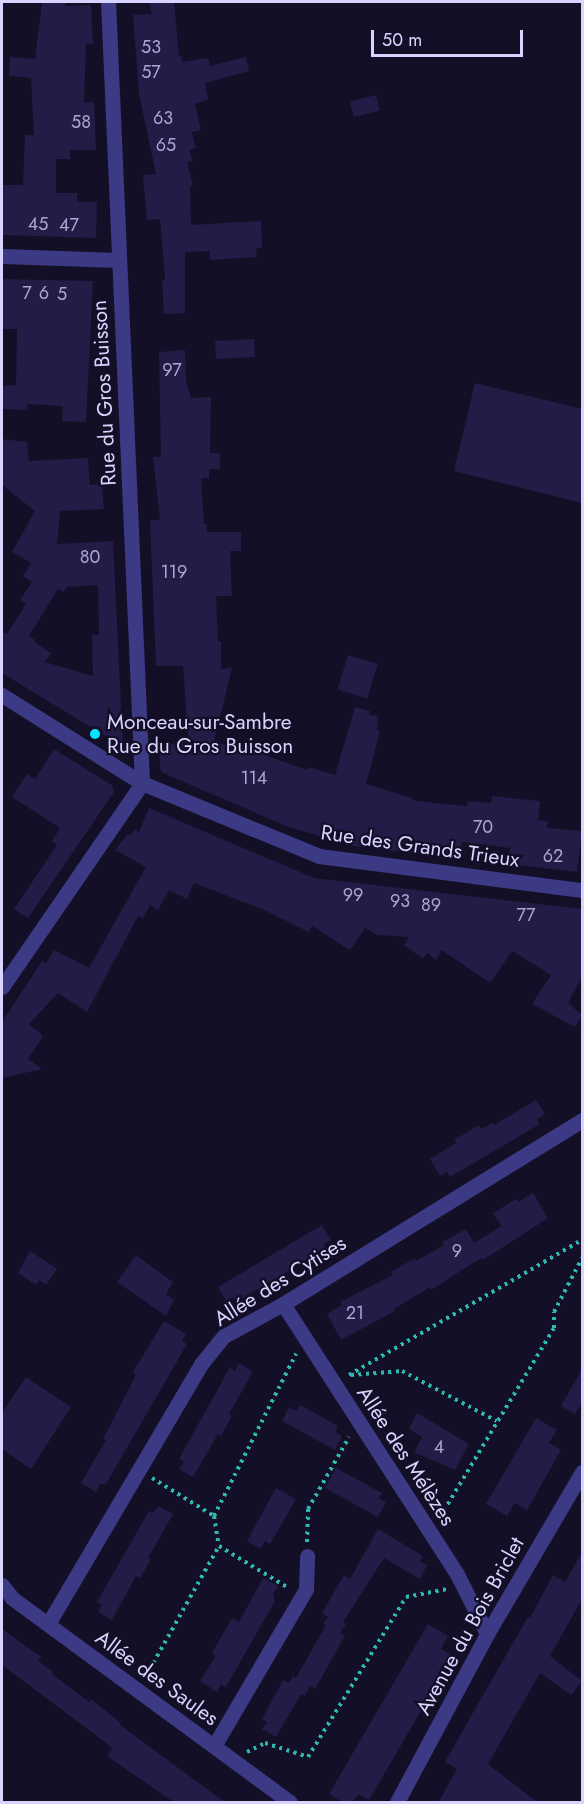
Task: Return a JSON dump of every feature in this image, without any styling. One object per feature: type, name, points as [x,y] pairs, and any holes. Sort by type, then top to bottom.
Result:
[{"type":"street","name":"Rue du Gros Buisson","points":[[108,2],[142,783]]},
{"type":"street","points":[[2,256],[118,260]]},
{"type":"street","name":"Rue des Grands Trieux","points":[[2,695],[142,783],[319,856],[582,890]]},
{"type":"street","points":[[2,987],[142,783]]},
{"type":"street","name":"Allée des Cytises","points":[[48,1624],[201,1364],[224,1336],[283,1304],[582,1120]]},
{"type":"street","name":"Allée des Mélèzes","points":[[283,1304],[431,1533],[463,1586],[487,1634]]},
{"type":"street","name":"Avenue du Bois Briclet","points":[[397,1803],[487,1634],[582,1472]]},
{"type":"street","points":[[214,1746],[306,1589],[307,1556]]},
{"type":"street","name":"Allée des Saules","points":[[2,1585],[12,1598],[290,1803]]},
{"type":"path","points":[[334,1383],[582,1240]]},
{"type":"path","points":[[431,1533],[554,1328],[554,1312],[582,1257]]},
{"type":"path","points":[[138,1690],[219,1546],[214,1516],[305,1338]]},
{"type":"path","points":[[348,1375],[402,1371],[497,1420]]},
{"type":"path","points":[[307,1556],[308,1509],[358,1421]]},
{"type":"path","points":[[139,1470],[214,1516]]},
{"type":"path","points":[[219,1546],[302,1596]]},
{"type":"path","points":[[237,1763],[248,1751],[265,1743],[309,1757],[406,1597],[463,1586]]},
{"type":"building","points":[[42,2],[65,2],[65,6],[91,5],[93,44],[86,43],[84,103],[94,102],[96,150],[70,150],[70,159],[56,159],[56,193],[77,193],[77,202],[97,202],[96,238],[2,235],[2,185],[23,185],[25,135],[34,135],[31,78],[9,76],[10,57],[35,59]]},
{"type":"building","points":[[149,2],[174,2],[179,56],[182,62],[208,58],[210,66],[246,57],[249,71],[205,83],[208,100],[195,104],[201,130],[192,132],[196,148],[189,150],[193,161],[187,162],[193,185],[190,186],[191,225],[261,221],[262,248],[256,248],[257,257],[210,260],[210,251],[185,252],[185,313],[164,314],[162,280],[165,280],[160,219],[147,220],[143,175],[156,174],[139,94],[133,15],[152,14]]},
{"type":"building","points":[[376,95],[380,111],[354,117],[350,102]]},
{"type":"building","points":[[2,279],[93,281],[86,422],[62,421],[63,406],[28,404],[27,410],[2,409],[2,386],[16,385],[17,329],[2,329]]},
{"type":"building","points":[[254,339],[255,357],[216,359],[215,341]]},
{"type":"building","points":[[185,350],[186,381],[191,398],[211,397],[210,453],[220,453],[220,469],[209,469],[209,478],[201,478],[204,524],[207,524],[207,532],[241,532],[241,551],[230,551],[232,596],[216,596],[218,641],[221,641],[221,669],[232,668],[214,741],[255,755],[256,752],[307,770],[309,767],[335,775],[355,707],[370,711],[369,715],[378,716],[377,730],[380,731],[366,784],[412,798],[412,800],[442,804],[467,806],[467,801],[491,803],[492,796],[540,801],[538,820],[548,821],[547,828],[582,831],[577,872],[508,864],[510,848],[462,842],[460,859],[353,846],[286,826],[163,773],[160,769],[159,745],[176,744],[176,740],[188,739],[183,666],[156,666],[150,520],[160,520],[153,457],[161,457],[159,352]]},
{"type":"building","points":[[475,383],[582,409],[582,503],[454,471]]},
{"type":"building","points":[[2,439],[27,442],[29,461],[88,458],[90,485],[102,484],[104,509],[60,511],[57,544],[113,541],[123,747],[2,673],[2,631],[7,634],[26,604],[20,600],[32,582],[23,576],[31,563],[12,552],[35,511],[2,485]],"holes":[[[98,585],[99,635],[92,635],[93,676],[45,662],[51,653],[29,636],[58,589],[64,592],[67,587]]]},
{"type":"building","points":[[348,655],[378,664],[367,698],[337,689]]},
{"type":"building","points":[[54,749],[112,785],[114,792],[28,918],[14,909],[57,845],[52,841],[60,828],[12,797],[27,774],[35,779]]},
{"type":"building","points":[[149,808],[314,878],[582,909],[582,976],[568,1003],[582,1015],[575,1027],[532,1004],[551,975],[512,951],[490,983],[442,950],[436,960],[427,953],[423,959],[404,945],[409,937],[377,935],[365,928],[350,950],[312,926],[309,932],[262,909],[194,883],[187,899],[169,890],[158,910],[150,905],[143,919],[138,916],[87,1012],[58,993],[29,1024],[43,1036],[28,1059],[42,1069],[2,1078],[2,1022],[42,961],[46,963],[54,950],[89,968],[146,867],[115,850],[135,829],[139,832]]},
{"type":"building","points":[[536,1100],[545,1114],[537,1119],[540,1124],[450,1177],[447,1172],[440,1176],[430,1159],[456,1143],[454,1140],[479,1125],[481,1129],[492,1123],[494,1125]]},
{"type":"building","points":[[533,1193],[548,1218],[494,1253],[482,1260],[481,1258],[431,1290],[430,1287],[394,1309],[395,1311],[341,1340],[327,1314],[342,1305],[340,1302],[393,1275],[391,1272],[444,1245],[442,1242],[466,1229],[474,1243],[501,1226],[493,1213],[516,1199],[518,1202]]},
{"type":"building","points":[[322,1225],[331,1240],[323,1244],[326,1249],[236,1302],[233,1297],[226,1301],[218,1287]]},
{"type":"building","points":[[30,1251],[57,1269],[46,1285],[39,1280],[36,1285],[18,1273]]},
{"type":"building","points":[[136,1255],[173,1282],[166,1294],[174,1300],[166,1316],[117,1282]]},
{"type":"building","points":[[164,1321],[186,1334],[182,1341],[187,1344],[106,1484],[100,1484],[96,1492],[81,1483],[106,1440],[103,1439],[136,1375],[133,1372]]},
{"type":"building","points":[[239,1363],[253,1372],[229,1414],[232,1416],[221,1436],[218,1434],[193,1477],[179,1469],[184,1462],[179,1459],[230,1367],[235,1371]]},
{"type":"building","points":[[582,1369],[582,1402],[575,1414],[561,1406]]},
{"type":"building","points":[[26,1377],[71,1407],[31,1469],[2,1449],[2,1413]]},
{"type":"building","points":[[300,1405],[338,1426],[335,1432],[342,1436],[335,1450],[282,1421],[289,1407],[296,1411]]},
{"type":"building","points":[[417,1413],[469,1444],[455,1470],[414,1452],[422,1437],[409,1429]]},
{"type":"building","points":[[536,1418],[557,1430],[549,1443],[561,1450],[527,1510],[515,1503],[507,1516],[486,1504]]},
{"type":"building","points":[[336,1468],[382,1493],[379,1498],[386,1502],[378,1517],[325,1488]]},
{"type":"building","points":[[276,1488],[296,1499],[270,1544],[265,1541],[260,1549],[247,1541]]},
{"type":"building","points":[[158,1506],[173,1514],[148,1558],[151,1559],[140,1578],[136,1576],[112,1620],[98,1612],[102,1605],[97,1602],[149,1511],[153,1513]]},
{"type":"building","points":[[378,1529],[423,1556],[420,1561],[427,1565],[420,1579],[384,1558],[343,1622],[346,1624],[340,1633],[345,1636],[315,1689],[310,1686],[305,1696],[301,1694],[276,1737],[262,1729],[267,1722],[262,1719],[283,1680],[289,1683],[293,1676],[296,1678],[326,1625],[323,1624],[328,1617],[322,1613],[344,1575],[350,1579]]},
{"type":"building","points":[[582,1552],[582,1599],[550,1656],[582,1681],[571,1695],[540,1673],[488,1764],[538,1803],[438,1803],[457,1769],[445,1762],[479,1702],[553,1575],[565,1582]]},
{"type":"building","points":[[263,1578],[278,1586],[273,1594],[275,1601],[226,1687],[221,1684],[217,1692],[200,1681],[216,1656],[212,1653],[232,1618],[239,1622]]},
{"type":"building","points":[[428,1624],[448,1636],[441,1649],[453,1656],[369,1800],[358,1794],[352,1803],[344,1803],[329,1794]]},
{"type":"building","points":[[2,1629],[41,1657],[38,1661],[53,1672],[52,1674],[89,1702],[91,1699],[121,1723],[120,1725],[226,1803],[175,1803],[107,1756],[112,1749],[106,1743],[2,1665]]},
{"type":"place","name":"Monceau-sur-Sambre Rue du Gros Buisson","points":[[95,734]]}]
